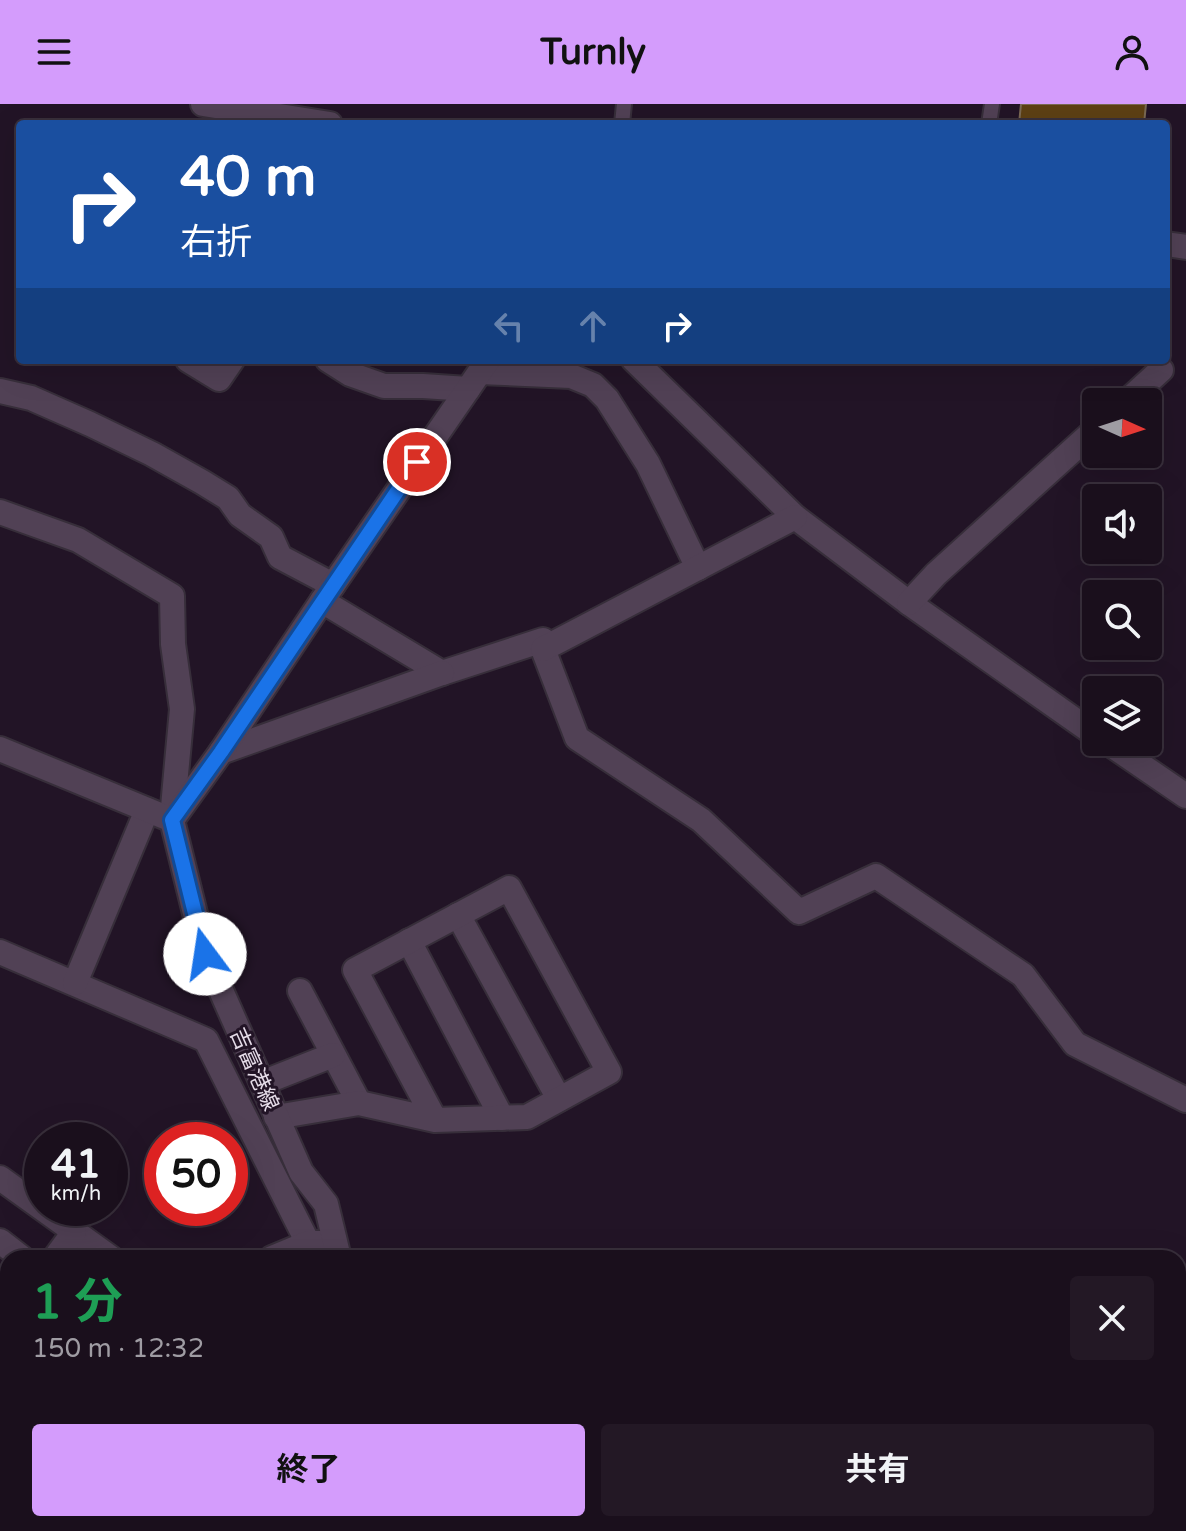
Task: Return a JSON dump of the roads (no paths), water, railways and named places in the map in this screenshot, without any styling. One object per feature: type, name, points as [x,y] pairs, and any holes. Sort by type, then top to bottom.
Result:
[{"type":"street","points":[[203,104],[305,120]]},
{"type":"street","points":[[195,364],[219,379],[229,364]]},
{"type":"street","points":[[334,364],[350,374],[384,386],[423,386],[478,374],[571,376],[593,385],[607,399],[648,464],[698,568]]},
{"type":"street","points":[[638,364],[795,517],[909,603],[1082,725]]},
{"type":"street","points":[[1141,388],[1161,370]]},
{"type":"street","points":[[0,749],[172,820],[478,374]]},
{"type":"street","points":[[0,391],[31,398],[152,454],[228,498],[240,515],[271,537],[280,557],[442,673]]},
{"type":"street","points":[[909,603],[936,574],[1082,442]]},
{"type":"street","name":"吉富港線","points":[[0,512],[78,540],[172,596],[173,644],[182,709],[172,820],[205,954],[301,1172],[326,1204],[338,1250]]},
{"type":"street","points":[[543,649],[795,517]]},
{"type":"street","points":[[221,752],[543,640],[543,649],[577,738],[701,820],[799,912],[876,876],[1023,975],[1075,1044],[1186,1100]]},
{"type":"street","points":[[1127,756],[1186,796]]},
{"type":"street","points":[[75,983],[147,810]]},
{"type":"street","points":[[276,1117],[359,1103],[435,1120],[527,1117],[609,1072],[509,888],[355,970],[435,1120]]},
{"type":"street","points":[[458,915],[559,1099]]},
{"type":"street","points":[[409,941],[502,1118]]},
{"type":"street","points":[[0,952],[206,1040],[310,1250]]},
{"type":"street","points":[[300,991],[359,1103]]},
{"type":"street","points":[[262,1083],[333,1055]]},
{"type":"street","points":[[0,1178],[100,1250]]},
{"type":"street","points":[[61,1250],[74,1232]]}]
